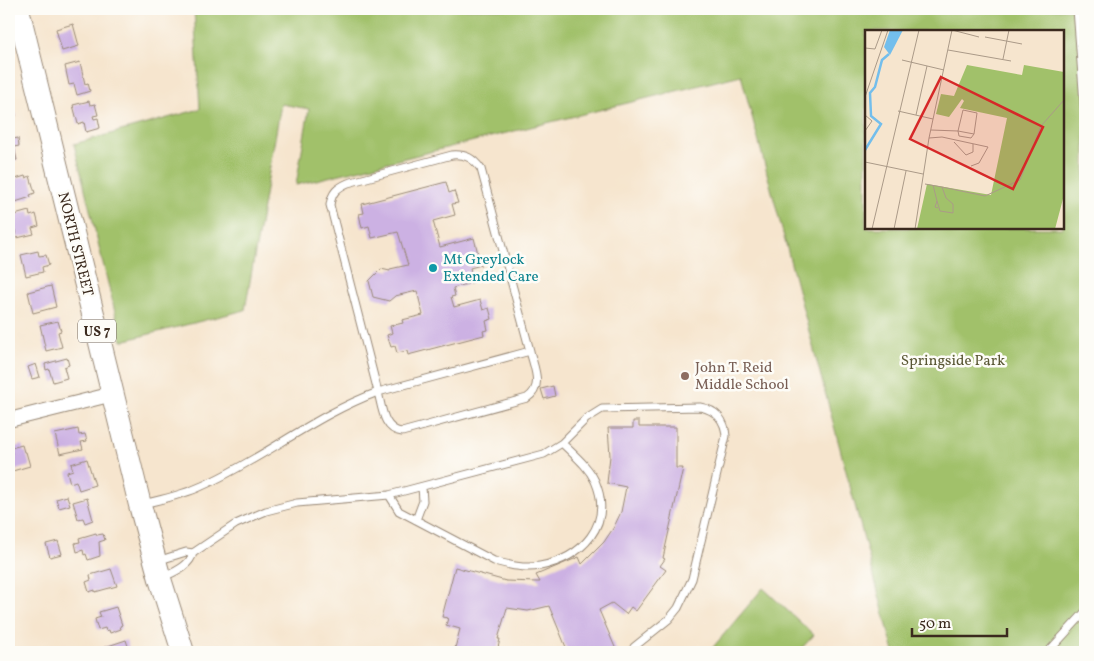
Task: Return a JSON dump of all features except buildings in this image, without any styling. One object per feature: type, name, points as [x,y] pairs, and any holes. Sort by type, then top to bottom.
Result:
[{"type":"main road","name":"NORTH STREET","points":[[18,9],[140,505],[183,652]]},
{"type":"street","points":[[9,420],[113,394]]},
{"type":"lane","points":[[1077,9],[1085,117]]},
{"type":"lane","points":[[461,154],[475,161],[480,169],[530,351],[537,382],[536,388],[533,394],[527,398],[512,403],[402,432],[395,431],[387,423],[378,392],[330,205],[331,196],[336,189],[348,183],[461,154]]},
{"type":"lane","points":[[140,505],[200,488],[340,408],[378,392],[530,351]]},
{"type":"lane","points":[[158,570],[177,570],[191,560],[193,553],[236,524],[266,511],[297,503],[389,495],[544,454],[562,443],[580,424],[594,413],[611,408],[700,407],[714,411],[725,427],[726,436],[692,579],[678,608],[669,619],[634,647]]},
{"type":"lane","points":[[389,495],[399,510],[494,562],[526,567],[539,566],[563,559],[584,545],[597,526],[601,515],[600,500],[590,473],[562,443]]},
{"type":"lane","points":[[416,520],[423,501],[422,487]]},
{"type":"lane","points":[[158,570],[186,552],[193,553]]},
{"type":"lane","points":[[1048,652],[1085,612]]},
{"type":"green space","name":"Springside Park","points":[[194,9],[1085,9],[1085,652],[894,652],[741,75],[296,185],[309,109],[281,104],[245,310],[122,341],[74,144],[200,109]]},
{"type":"green space","points":[[763,588],[814,635],[798,652],[709,652]]},
{"type":"place","name":"Mt Greylock Extended Care","points":[[433,268]]},
{"type":"place","name":"John T. Reid Middle School","points":[[685,376]]}]
